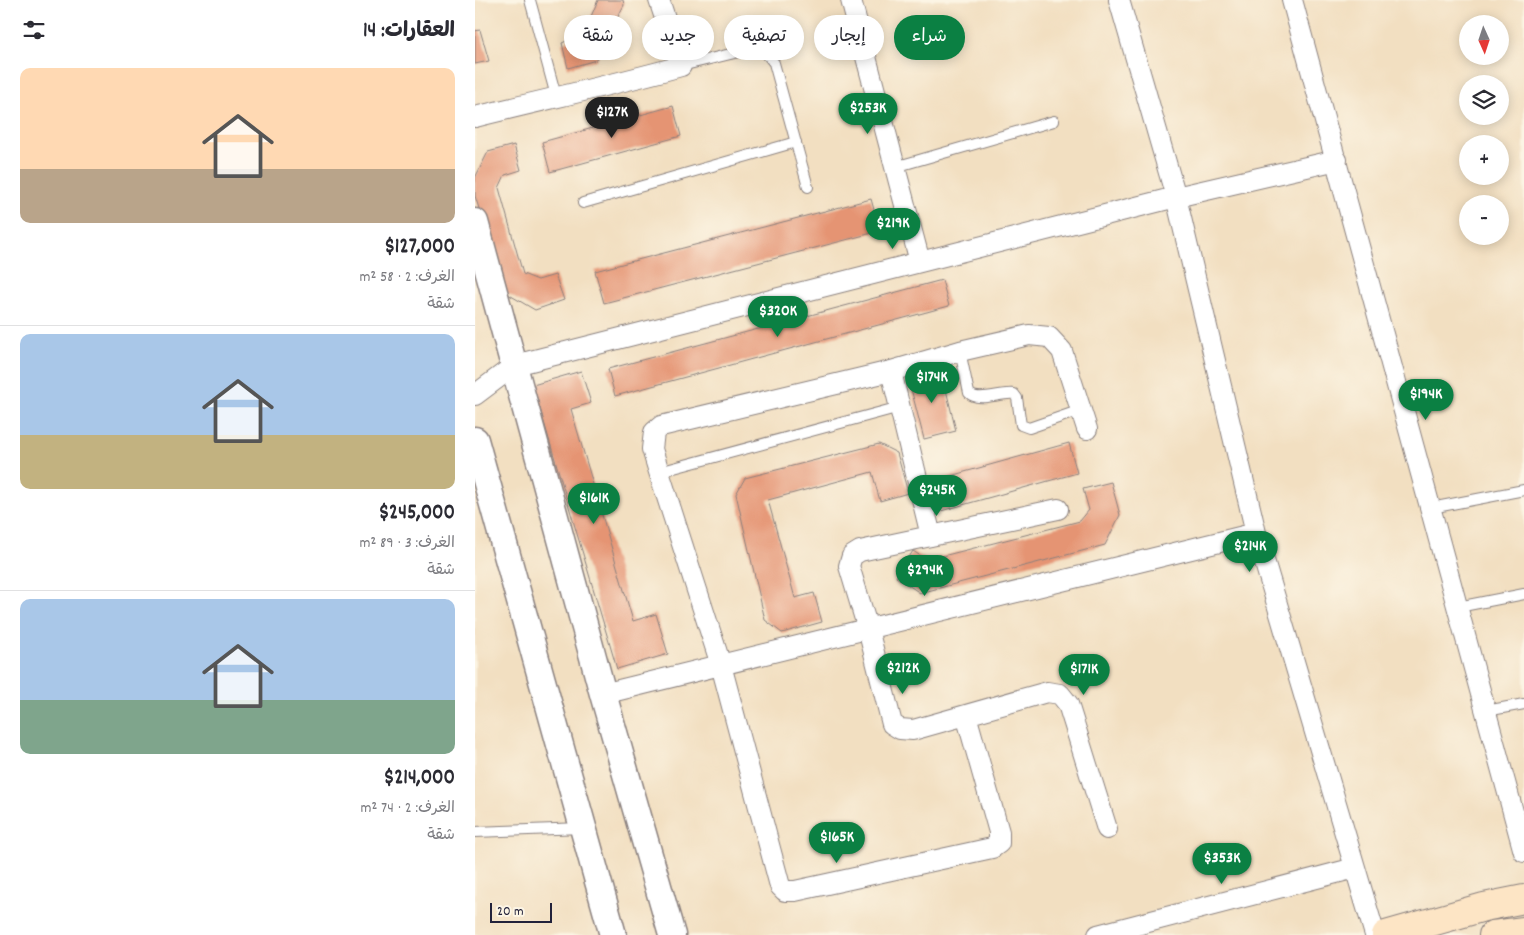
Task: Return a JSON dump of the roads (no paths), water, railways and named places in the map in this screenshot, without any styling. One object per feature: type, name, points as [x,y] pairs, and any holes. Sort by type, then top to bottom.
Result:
[{"type":"main road","points":[[1386,935],[1484,907],[1524,900]]},
{"type":"main road","points":[[1484,907],[1493,935],[1524,931]]},
{"type":"street","points":[[475,118],[556,96],[623,82],[681,66],[659,0]]},
{"type":"street","points":[[851,0],[920,262]]},
{"type":"street","points":[[1119,0],[1176,197],[1256,533],[1375,935]]},
{"type":"street","points":[[1292,0],[1524,852]]},
{"type":"street","points":[[475,395],[515,364],[1176,197],[1337,160]]},
{"type":"street","points":[[475,222],[603,694],[672,935]]},
{"type":"street","points":[[966,715],[999,832],[999,843],[992,848],[795,892],[785,891],[780,886],[721,665],[659,472],[653,449],[654,432],[661,426],[891,371],[960,351],[1029,335],[1049,337],[1062,351],[1087,429]]},
{"type":"street","points":[[891,371],[931,536]]},
{"type":"street","points":[[475,440],[613,935]]},
{"type":"street","points":[[1058,509],[861,551],[852,556],[849,566],[893,724],[900,729],[913,730],[1047,692],[1060,694],[1068,704],[1107,829]]},
{"type":"street","points":[[603,694],[1256,533]]},
{"type":"street","points":[[1098,935],[1355,868]]},
{"type":"lane","points":[[530,0],[556,96]]},
{"type":"lane","points":[[681,66],[751,50],[766,53],[774,64],[808,187]]},
{"type":"lane","points":[[895,167],[1054,121]]},
{"type":"lane","points":[[583,202],[796,142]]},
{"type":"lane","points":[[960,351],[969,393],[972,397],[1014,394],[1017,398],[1021,425],[1029,428],[1081,410]]},
{"type":"lane","points":[[659,472],[900,407]]},
{"type":"lane","points":[[1431,508],[1524,490]]},
{"type":"lane","points":[[1458,607],[1524,594]]},
{"type":"lane","points":[[1486,711],[1524,704]]},
{"type":"lane","points":[[475,832],[583,828]]}]
